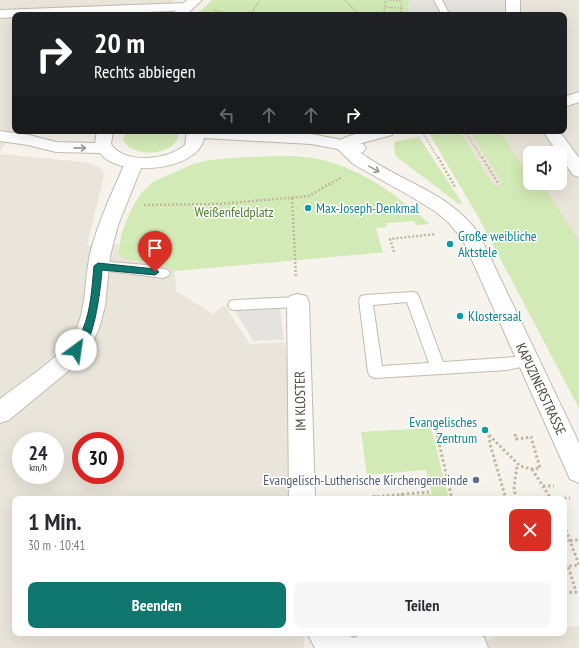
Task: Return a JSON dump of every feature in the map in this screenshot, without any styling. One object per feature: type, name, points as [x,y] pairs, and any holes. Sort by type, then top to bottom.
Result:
[{"type":"street","points":[[512,0],[513,12]]},
{"type":"street","points":[[53,12],[186,7]]},
{"type":"street","points":[[0,14],[12,14]]},
{"type":"street","points":[[0,136],[29,140],[56,147],[80,148],[104,137],[116,158],[134,163],[150,163],[167,160],[184,154],[194,138],[245,144],[273,138],[311,139],[344,145],[361,137],[374,134]]},
{"type":"street","points":[[553,134],[579,171]]},
{"type":"street","name":"KAPUZINERSTRASSE","points":[[344,145],[358,160],[421,194],[457,220],[469,233],[579,471]]},
{"type":"street","points":[[0,413],[70,357],[81,344],[88,328],[94,306],[98,266],[106,233],[134,163]]},
{"type":"street","name":"IM KLOSTER","points":[[298,302],[302,496]]},
{"type":"street","points":[[324,636],[330,643],[342,648]]},
{"type":"street","points":[[365,648],[454,641],[473,648]]},
{"type":"lane","points":[[438,0],[444,12]]},
{"type":"lane","points":[[98,266],[163,273]]},
{"type":"lane","points":[[438,368],[412,297],[366,300],[375,372],[438,368],[516,363]]},
{"type":"lane","points":[[235,305],[298,302]]},
{"type":"path","points":[[252,12],[260,0]]},
{"type":"path","points":[[344,0],[356,12]]},
{"type":"path","points":[[384,12],[386,0],[402,0],[401,12]]},
{"type":"path","points":[[385,7],[402,8]]},
{"type":"path","points":[[424,134],[457,190]]},
{"type":"path","points":[[467,134],[498,183]]},
{"type":"path","points":[[116,205],[197,205],[292,198],[309,196],[340,179]]},
{"type":"path","points":[[292,198],[298,302]]},
{"type":"path","points":[[394,252],[390,239],[440,234]]},
{"type":"path","points":[[436,430],[451,496]]},
{"type":"path","points":[[505,496],[490,444],[489,435],[501,446],[517,466],[532,469],[540,468],[529,437],[516,439],[515,434]]},
{"type":"path","points":[[516,496],[514,487],[517,466]]},
{"type":"path","points":[[532,469],[551,496]]},
{"type":"path","points":[[543,486],[552,486]]},
{"type":"path","points":[[380,496],[429,492]]},
{"type":"path","points":[[567,498],[576,497]]},
{"type":"path","points":[[567,532],[579,565],[568,566],[576,592],[567,593]]},
{"type":"path","points":[[567,541],[579,540]]},
{"type":"shaded area","points":[[0,0],[175,0],[163,12],[12,12],[13,134],[0,151]]},
{"type":"shaded area","points":[[409,0],[506,0],[507,12],[408,12]]},
{"type":"shaded area","points":[[409,0],[428,0],[427,12],[408,12]]},
{"type":"shaded area","points":[[506,0],[579,0],[579,408],[479,218],[430,134],[567,134],[567,12],[507,12]]},
{"type":"shaded area","points":[[0,154],[84,162],[100,167],[104,176],[87,245],[119,244],[118,252],[125,260],[168,266],[175,271],[176,291],[213,314],[224,305],[250,344],[285,342],[291,385],[292,496],[12,496],[12,636],[303,636],[304,648],[0,648]]},
{"type":"shaded area","points":[[280,307],[284,340],[253,341],[234,309]]},
{"type":"shaded area","points":[[579,626],[579,648],[472,648],[497,636],[567,636],[567,628]]},
{"type":"green space","points":[[212,0],[409,0],[408,12],[199,12]]},
{"type":"green space","points":[[126,134],[178,134],[177,139],[172,145],[164,150],[155,152],[136,150],[128,146],[123,139]]},
{"type":"green space","points":[[462,134],[494,186],[503,184],[471,134],[502,134],[523,168],[523,190],[546,190],[579,241],[579,408],[479,218],[430,135]]},
{"type":"green space","points":[[419,137],[462,203],[459,204],[398,158],[395,154],[394,143],[396,141]]},
{"type":"green space","name":"Weißenfeldplatz","points":[[292,156],[313,158],[350,169],[367,178],[399,199],[430,224],[416,225],[414,221],[386,223],[387,227],[376,228],[383,253],[175,271],[160,264],[125,260],[118,254],[122,232],[131,210],[141,193],[153,182],[193,164],[210,160],[244,157]]},
{"type":"green space","points":[[431,428],[448,496],[409,496],[432,494],[426,470],[367,475],[361,432]]},
{"type":"place","name":"Max-Joseph-Denkmal","points":[[308,208]]},
{"type":"place","name":"Große weibliche Aktstele","points":[[450,244]]},
{"type":"place","name":"Klostersaal","points":[[460,316]]},
{"type":"place","name":"Evangelisches Zentrum","points":[[485,430]]},
{"type":"place","name":"Evangelisch-Lutherische Kirchengemeinde","points":[[476,480]]},
{"type":"route","points":[[76,350],[81,344],[88,328],[94,306],[98,266],[155,272]]}]
